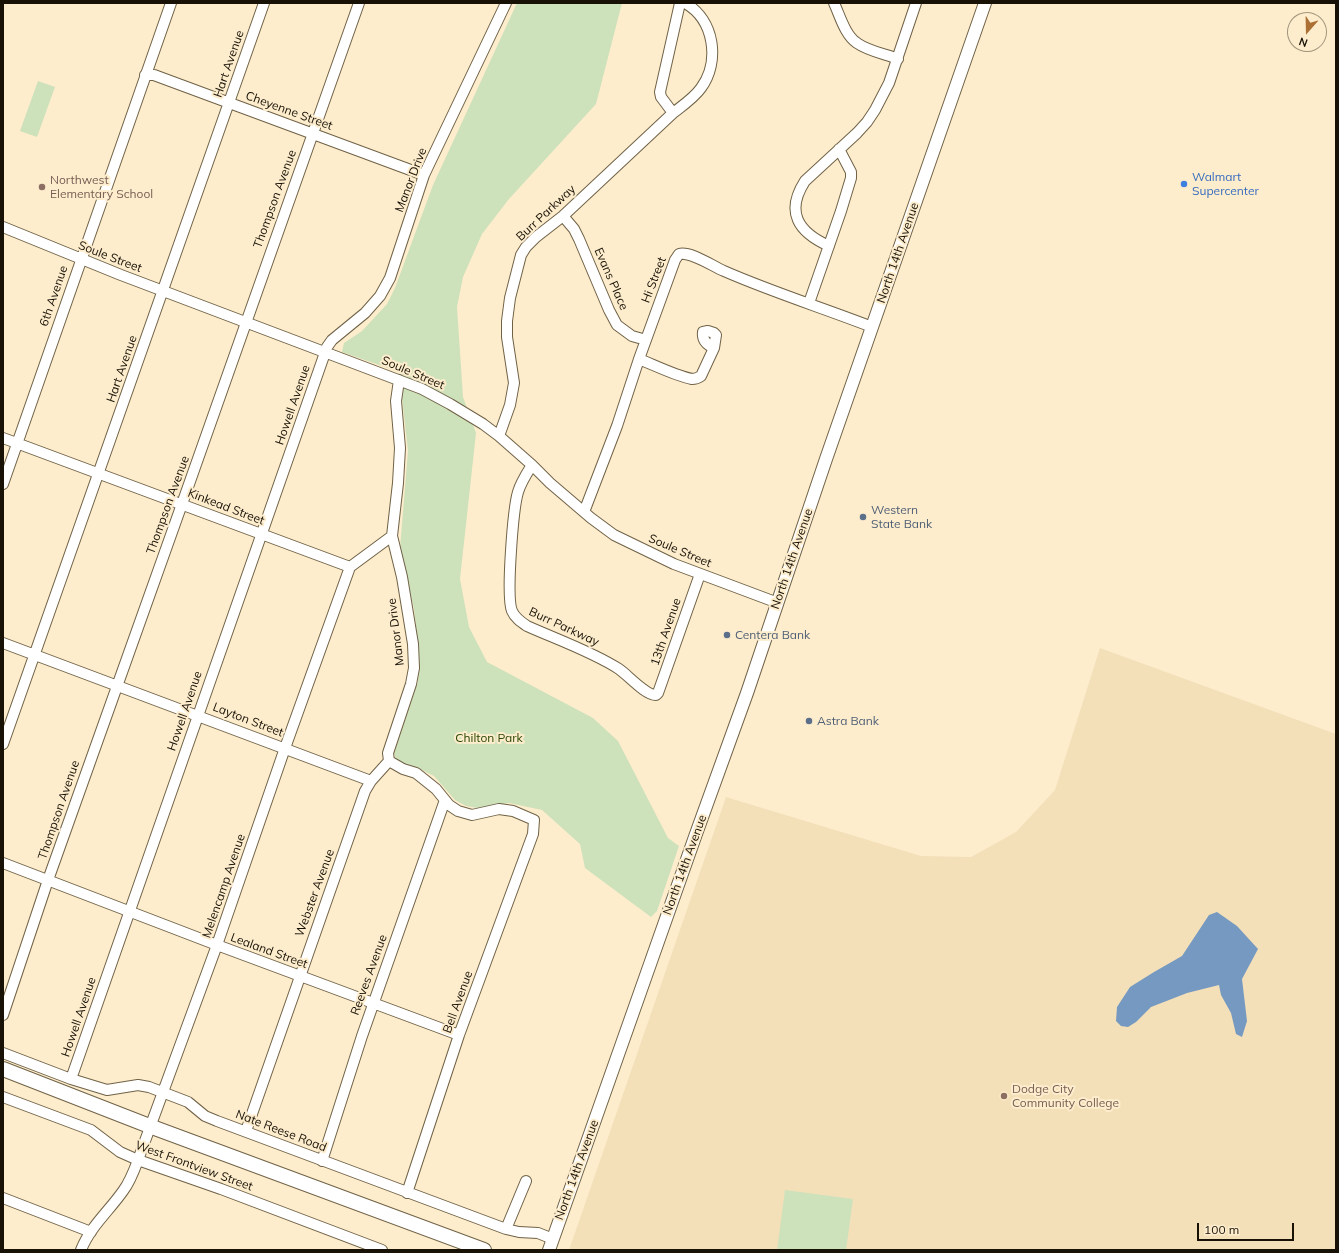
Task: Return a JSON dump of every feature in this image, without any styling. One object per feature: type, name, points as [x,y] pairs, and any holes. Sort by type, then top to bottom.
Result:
[{"type":"highway","points":[[3,1069],[152,1127],[484,1250]]},
{"type":"main road","name":"North 14th Avenue","points":[[551,1244],[696,834],[748,692],[872,326],[985,3]]},
{"type":"street","name":"6th Avenue","points":[[3,484],[171,3]]},
{"type":"street","name":"Hart Avenue","points":[[3,744],[164,291],[264,3]]},
{"type":"street","name":"Thompson Avenue","points":[[3,1015],[48,880],[359,3]]},
{"type":"street","name":"Manor Drive","points":[[325,352],[332,340],[365,313],[380,296],[390,278],[424,175],[506,3]]},
{"type":"street","points":[[673,113],[661,97],[660,92],[680,3]]},
{"type":"street","name":"Burr Parkway","points":[[499,436],[510,405],[514,383],[507,337],[507,321],[510,298],[521,255],[526,247],[536,237],[562,216],[701,89],[708,75],[712,56],[712,41],[706,25],[698,13],[685,3]]},
{"type":"street","points":[[834,3],[845,27],[855,42],[863,47],[898,59]]},
{"type":"street","points":[[829,246],[815,240],[806,233],[799,222],[796,210],[796,199],[799,190],[805,181],[867,122],[889,84],[916,3]]},
{"type":"street","name":"Cheyenne Street","points":[[145,75],[154,75],[424,175]]},
{"type":"street","points":[[809,303],[851,178],[851,172],[839,149]]},
{"type":"street","name":"Evans Place","points":[[562,216],[574,229],[617,325],[632,336],[646,340]]},
{"type":"street","name":"Soule Street","points":[[3,227],[81,259],[422,389],[483,424],[499,436],[532,465],[550,484],[614,535],[700,574],[778,602]]},
{"type":"street","name":"Hi Street","points":[[584,512],[617,426],[639,358],[675,260],[679,254],[683,253],[692,255],[733,275],[872,326]]},
{"type":"street","points":[[639,358],[692,379],[701,376],[714,348]]},
{"type":"street","name":"Howell Avenue","points":[[71,1079],[325,352]]},
{"type":"street","name":"Manor Drive","points":[[389,761],[388,753],[411,684],[414,668],[413,644],[402,577],[392,536],[400,455],[396,401],[399,380]]},
{"type":"street","name":"Kinkead Street","points":[[3,438],[350,568]]},
{"type":"street","name":"Burr Parkway","points":[[532,465],[518,492],[514,522],[510,584],[510,603],[512,612],[518,620],[527,626],[598,657],[619,669],[649,694],[653,695]]},
{"type":"street","points":[[350,568],[392,536]]},
{"type":"street","name":"Melencamp Avenue","points":[[82,1250],[84,1242],[91,1232],[124,1190],[152,1127],[218,945],[285,748],[350,568]]},
{"type":"street","name":"13th Avenue","points":[[653,695],[658,693],[700,574]]},
{"type":"street","name":"Layton Street","points":[[3,643],[371,781]]},
{"type":"street","points":[[389,761],[403,769],[416,773],[436,789],[445,800]]},
{"type":"street","name":"Webster Avenue","points":[[246,1131],[365,791],[371,781],[389,761]]},
{"type":"street","name":"Bell Avenue","points":[[408,1193],[459,1035],[533,834],[534,820],[513,811],[499,809],[472,814],[458,811],[449,805],[445,800]]},
{"type":"street","name":"Reeves Avenue","points":[[322,1161],[362,1036],[445,800]]},
{"type":"street","name":"Lealand Street","points":[[3,863],[459,1035]]},
{"type":"street","name":"Nate Reese Road","points":[[3,1053],[71,1079],[107,1090],[138,1085],[149,1086],[188,1102],[205,1116],[506,1229],[519,1232],[538,1233],[551,1244]]},
{"type":"street","name":"West Frontview Street","points":[[3,1096],[91,1130],[120,1152],[138,1160],[382,1250]]},
{"type":"street","points":[[506,1229],[526,1181]]},
{"type":"street","points":[[4,1200],[91,1232]]},
{"type":"shaded area","name":"Dodge City Community College","points":[[1100,648],[1336,734],[1336,1250],[569,1250],[726,797],[921,856],[971,857],[1016,832],[1055,790]]},
{"type":"green space","name":"Chilton Park","points":[[517,3],[622,3],[596,104],[509,199],[482,234],[463,277],[457,307],[463,397],[476,433],[460,579],[469,627],[487,662],[593,718],[618,741],[668,838],[679,846],[657,911],[651,917],[585,868],[580,844],[542,810],[509,803],[478,808],[466,806],[455,800],[434,776],[420,769],[402,763],[396,759],[394,753],[418,681],[419,654],[414,609],[400,548],[408,451],[399,372],[342,352],[344,343],[362,331],[387,304],[395,288],[433,185]]},
{"type":"green space","points":[[38,81],[55,87],[37,137],[20,131]]},
{"type":"green space","points":[[785,1190],[853,1199],[846,1250],[777,1250]]},
{"type":"water","points":[[1217,912],[1237,926],[1258,949],[1242,979],[1247,1021],[1242,1037],[1236,1034],[1231,1013],[1221,995],[1219,985],[1187,993],[1151,1007],[1136,1022],[1128,1027],[1121,1026],[1116,1021],[1117,1007],[1130,987],[1182,956],[1209,915]]},
{"type":"place","name":"Walmart Supercenter","points":[[1184,184]]},
{"type":"place","name":"Northwest Elementary School","points":[[42,187]]},
{"type":"place","name":"Western State Bank","points":[[863,517]]},
{"type":"place","name":"Centera Bank","points":[[727,635]]},
{"type":"place","name":"Astra Bank","points":[[809,721]]},
{"type":"place","name":"Dodge City Community College","points":[[1004,1096]]}]
